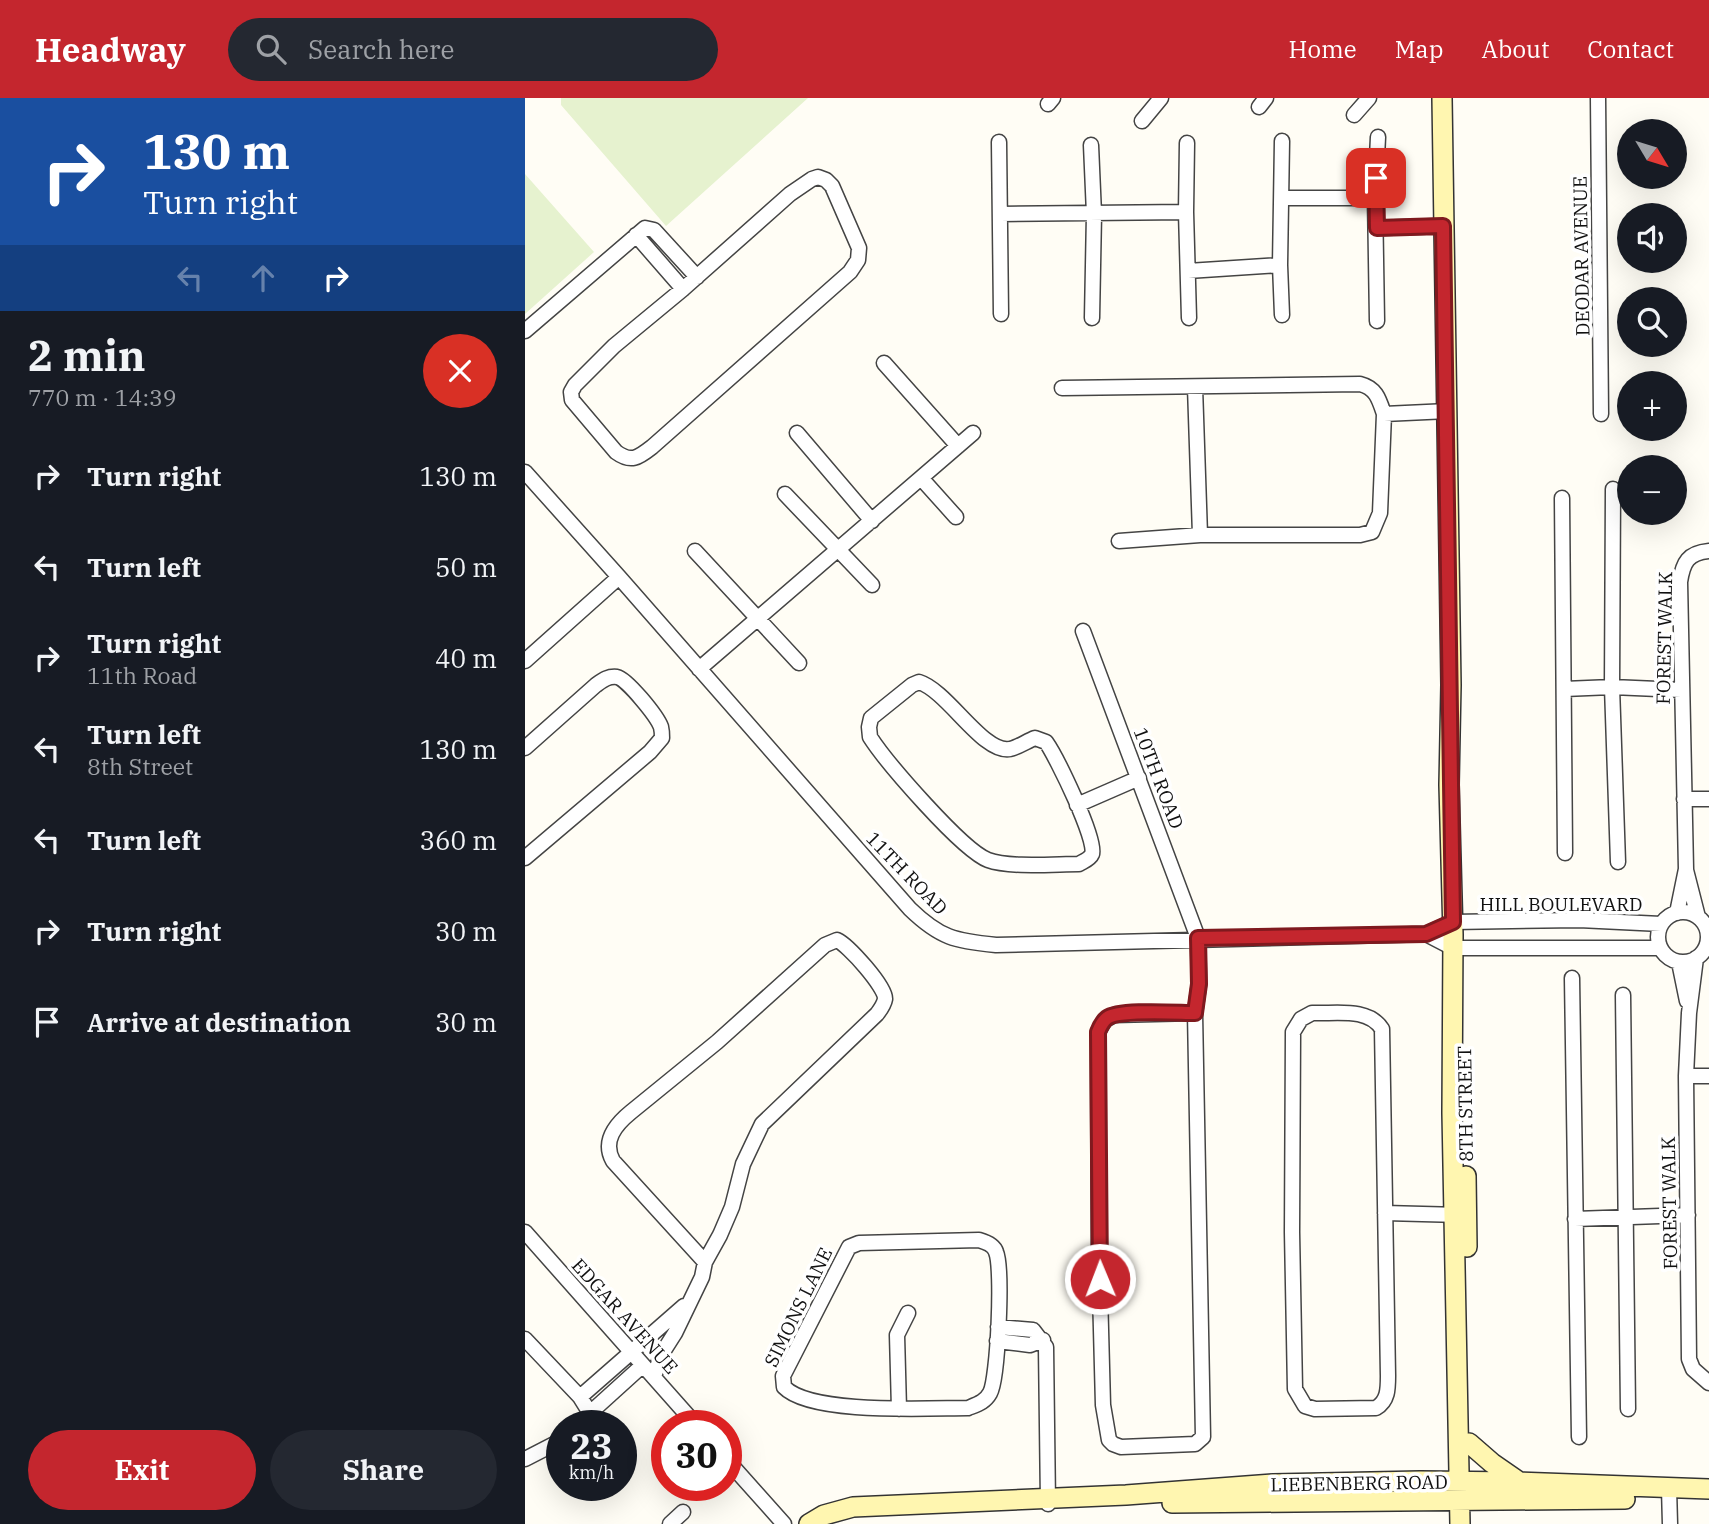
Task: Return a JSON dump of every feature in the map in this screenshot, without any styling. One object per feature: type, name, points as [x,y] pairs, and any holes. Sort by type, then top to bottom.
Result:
[{"type":"street","points":[[1142,121],[1161,98]]},
{"type":"street","points":[[1354,115],[1369,98]]},
{"type":"street","name":"8TH STREET","points":[[1442,98],[1451,685],[1449,785],[1457,922],[1465,1442],[1460,1524]]},
{"type":"street","name":"DEODAR AVENUE","points":[[1598,98],[1601,414]]},
{"type":"street","points":[[1377,321],[1375,198],[1378,137]]},
{"type":"street","points":[[1282,141],[1282,314]]},
{"type":"street","points":[[999,142],[1001,314]]},
{"type":"street","points":[[1187,143],[1189,318]]},
{"type":"street","points":[[1091,145],[1094,214],[1092,318]]},
{"type":"street","points":[[818,177],[827,180],[832,186],[859,248],[858,260],[850,272],[652,447],[637,458],[629,460],[616,452],[585,416],[572,400],[571,392],[584,374],[614,346],[697,277],[790,194],[818,177]]},
{"type":"street","points":[[1282,198],[1375,198]]},
{"type":"street","points":[[999,214],[1186,212]]},
{"type":"street","points":[[1377,228],[1443,226]]},
{"type":"street","points":[[525,331],[645,228],[654,230],[697,277]]},
{"type":"street","points":[[636,235],[683,289]]},
{"type":"street","points":[[1188,271],[1280,265]]},
{"type":"street","points":[[884,363],[958,446]]},
{"type":"street","points":[[1062,388],[1360,384],[1374,390],[1384,414],[1380,513],[1372,531],[1360,535],[1200,536],[1119,541]]},
{"type":"street","points":[[1195,387],[1200,536]]},
{"type":"street","points":[[1384,414],[1448,411]]},
{"type":"street","points":[[797,433],[872,521]]},
{"type":"street","points":[[699,669],[973,433]]},
{"type":"street","name":"11TH ROAD","points":[[525,472],[909,909],[936,932],[967,942],[996,945],[1426,934],[1457,922]]},
{"type":"street","points":[[921,478],[956,517]]},
{"type":"street","points":[[1613,489],[1612,687],[1618,862]]},
{"type":"street","points":[[785,494],[872,585]]},
{"type":"street","points":[[1562,498],[1566,853]]},
{"type":"street","points":[[695,551],[799,663]]},
{"type":"street","name":"FOREST WALK","points":[[1698,918],[1686,869],[1680,582],[1686,560],[1695,553],[1709,551]]},
{"type":"street","points":[[525,661],[619,577]]},
{"type":"street","name":"10TH ROAD","points":[[1083,631],[1198,938],[1199,984],[1195,1013],[1203,1437],[1195,1444],[1121,1447],[1109,1440],[1103,1405],[1098,1032],[1105,1020],[1114,1015],[1195,1013]]},
{"type":"street","points":[[525,748],[596,685],[613,677],[620,677],[629,685],[656,717],[662,729],[662,738],[650,752],[525,857]]},
{"type":"street","points":[[919,682],[927,684],[978,734],[1001,748],[1008,750],[1035,738],[1046,742],[1077,805],[1091,835],[1093,853],[1090,858],[1079,864],[1001,863],[988,860],[970,849],[941,820],[876,746],[870,737],[871,719],[912,685],[919,682]]},
{"type":"street","points":[[1564,689],[1612,687],[1681,691]]},
{"type":"street","points":[[1077,805],[1139,778]]},
{"type":"street","points":[[1684,799],[1709,800]]},
{"type":"street","name":"FOREST WALK","points":[[1677,913],[1686,869]]},
{"type":"street","points":[[1677,913],[1692,914],[1698,918],[1707,931],[1708,939],[1702,953],[1696,958],[1679,962],[1660,948],[1658,932],[1661,924],[1677,913]]},
{"type":"street","points":[[1555,948],[1556,921]]},
{"type":"street","name":"HILL BOULEVARD","points":[[1457,922],[1661,924]]},
{"type":"street","points":[[1623,922],[1623,948]]},
{"type":"street","name":"11TH ROAD","points":[[1426,934],[1457,948]]},
{"type":"street","points":[[654,1377],[661,1355],[675,1333],[702,1277],[705,1262],[732,1207],[743,1164],[762,1124],[877,1014],[884,1002],[884,994],[867,970],[847,946],[837,940],[825,945],[717,1042],[621,1120],[611,1135],[608,1152],[613,1161],[705,1262]]},
{"type":"street","points":[[1457,948],[1660,948]]},
{"type":"street","name":"FOREST WALK","points":[[1696,958],[1689,1013],[1686,1076],[1689,1359],[1693,1369],[1709,1383]]},
{"type":"street","name":"FOREST WALK","points":[[1679,962],[1689,1013]]},
{"type":"street","points":[[1572,978],[1579,1437]]},
{"type":"street","points":[[1623,995],[1628,1409]]},
{"type":"street","points":[[1365,1014],[1374,1018],[1383,1029],[1385,1213],[1388,1376],[1387,1394],[1383,1404],[1376,1408],[1315,1409],[1305,1406],[1295,1388],[1292,1232],[1293,1032],[1306,1015],[1365,1014]]},
{"type":"street","points":[[1686,1076],[1709,1076]]},
{"type":"street","points":[[1385,1213],[1460,1215]]},
{"type":"street","points":[[1574,1219],[1688,1215]]},
{"type":"street","name":"EDGAR AVENUE","points":[[525,1232],[683,1410]]},
{"type":"street","name":"SIMONS LANE","points":[[985,1242],[992,1246],[997,1255],[998,1334],[993,1384],[984,1401],[968,1408],[898,1409],[838,1405],[794,1395],[782,1384],[783,1376],[849,1247],[859,1243],[985,1242]]},
{"type":"street","points":[[580,1397],[689,1302]]},
{"type":"street","points":[[898,1409],[897,1335],[908,1313]]},
{"type":"street","points":[[998,1334],[1030,1345],[1042,1340],[1047,1351],[1048,1501]]},
{"type":"street","points":[[525,1339],[580,1397],[584,1410]]},
{"type":"street","points":[[597,1410],[643,1365]]},
{"type":"street","points":[[1420,1481],[1441,1474],[1465,1442],[1520,1482]]},
{"type":"street","points":[[525,1459],[546,1448]]},
{"type":"street","points":[[742,1477],[784,1524]]},
{"type":"street","name":"LIEBENBERG ROAD","points":[[1048,1501],[1273,1484],[1420,1481],[1464,1490],[1520,1482],[1709,1499]]},
{"type":"street","name":"LIEBENBERG ROAD","points":[[809,1524],[824,1515],[853,1507],[960,1501],[1464,1490],[1669,1494],[1709,1489]]},
{"type":"street","name":"8TH STREET","points":[[1464,1490],[1469,1524]]},
{"type":"street","points":[[1669,1494],[1669,1524]]},
{"type":"street","points":[[670,1524],[683,1512]]},
{"type":"green space","points":[[561,98],[808,98],[666,226],[561,105]]},
{"type":"green space","points":[[525,174],[594,252],[525,314]]},
{"type":"route","points":[[1100,1279],[1098,1032],[1105,1020],[1114,1015],[1133,1013],[1195,1013],[1199,984],[1198,938],[1426,934],[1453,922],[1449,785],[1451,685],[1448,411],[1443,226],[1377,228],[1376,178]]}]
